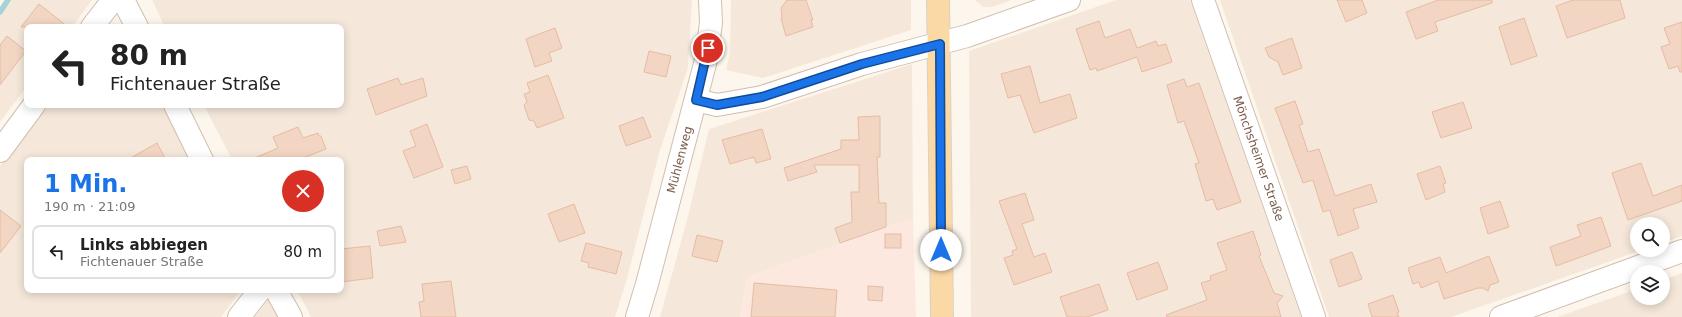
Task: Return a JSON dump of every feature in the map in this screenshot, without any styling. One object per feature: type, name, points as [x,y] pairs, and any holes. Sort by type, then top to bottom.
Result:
[{"type":"main road","points":[[938,0],[940,44],[942,317]]},
{"type":"street","points":[[94,24],[113,0]]},
{"type":"street","points":[[123,0],[135,24]]},
{"type":"street","name":"Mühlenweg","points":[[637,317],[706,60],[711,24],[710,0]]},
{"type":"street","points":[[696,100],[717,105],[762,97],[862,64],[940,44],[1069,0]]},
{"type":"street","name":"Mönchsheimer Straße","points":[[1203,0],[1314,317]]},
{"type":"street","points":[[0,151],[32,108]]},
{"type":"street","points":[[176,108],[201,157]]},
{"type":"street","points":[[1501,317],[1682,251]]},
{"type":"street","points":[[239,317],[258,293]]},
{"type":"street","points":[[278,293],[291,317]]},
{"type":"shaded area","points":[[8,0],[92,0],[74,24],[24,24],[24,90],[0,122],[0,12]]},
{"type":"shaded area","points":[[152,0],[692,0],[688,68],[660,150],[626,282],[615,317],[311,317],[299,293],[344,293],[344,157],[230,157],[206,108],[344,108],[344,24],[164,24]]},
{"type":"shaded area","points":[[731,0],[911,0],[911,30],[763,78],[726,70],[730,52]]},
{"type":"shaded area","points":[[975,0],[1012,0],[992,7],[983,7]]},
{"type":"shaded area","points":[[1116,0],[1190,0],[1301,317],[971,317],[969,51]]},
{"type":"shaded area","points":[[1220,0],[1682,0],[1682,236],[1670,240],[1670,217],[1630,217],[1630,254],[1451,317],[1329,317]]},
{"type":"shaded area","points":[[912,64],[913,218],[747,277],[740,317],[660,317],[687,220],[709,129]]},
{"type":"shaded area","points":[[44,108],[166,108],[190,157],[24,157],[24,293],[239,293],[221,317],[0,317],[0,166]]},
{"type":"shaded area","points":[[913,218],[916,317],[740,317],[747,277]]},
{"type":"shaded area","points":[[1682,273],[1682,317],[1557,317],[1630,291],[1630,305],[1670,305],[1670,277]]},
{"type":"shaded area","points":[[268,300],[275,300],[284,317],[255,317]]},
{"type":"building","points":[[787,0],[806,0],[813,20],[811,20],[813,27],[786,36],[781,18],[781,8]]},
{"type":"building","points":[[1337,0],[1362,0],[1367,13],[1346,22]]},
{"type":"building","points":[[1438,0],[1492,0],[1492,3],[1435,22],[1438,31],[1416,39],[1406,12]]},
{"type":"building","points":[[1573,0],[1620,0],[1625,18],[1567,38],[1556,6]]},
{"type":"building","points":[[39,4],[64,24],[24,24],[24,27],[21,27]]},
{"type":"building","points":[[1524,18],[1537,56],[1511,65],[1499,27]]},
{"type":"building","points":[[1099,21],[1105,38],[1130,29],[1137,48],[1156,41],[1158,46],[1166,44],[1172,62],[1142,72],[1137,57],[1097,71],[1096,68],[1090,70],[1076,29]]},
{"type":"building","points":[[1682,22],[1682,72],[1680,72],[1678,66],[1669,69],[1661,47],[1670,44],[1664,28]]},
{"type":"building","points":[[555,28],[562,48],[549,53],[552,61],[535,67],[526,39]]},
{"type":"building","points":[[7,36],[24,49],[24,54],[0,85],[0,45]]},
{"type":"building","points":[[1292,38],[1302,68],[1283,75],[1278,62],[1269,57],[1265,48]]},
{"type":"building","points":[[649,51],[671,56],[666,77],[644,72]]},
{"type":"building","points":[[1030,66],[1040,103],[1070,94],[1077,118],[1034,133],[1020,95],[1008,98],[1001,74]]},
{"type":"building","points":[[548,75],[564,118],[537,128],[534,121],[529,120],[524,105],[527,102],[524,94],[530,92],[527,83]]},
{"type":"building","points":[[398,78],[401,85],[423,78],[427,96],[376,115],[367,89]]},
{"type":"building","points":[[1184,79],[1187,87],[1199,83],[1241,202],[1217,210],[1213,199],[1206,201],[1195,164],[1199,163],[1184,121],[1178,123],[1167,85]]},
{"type":"building","points":[[1295,101],[1303,124],[1299,125],[1308,152],[1319,149],[1335,196],[1371,184],[1377,202],[1353,209],[1359,228],[1338,236],[1330,210],[1323,212],[1313,180],[1303,183],[1275,108]]},
{"type":"building","points":[[1463,102],[1472,128],[1441,138],[1432,112]]},
{"type":"building","points":[[880,116],[880,157],[877,157],[879,203],[886,203],[886,227],[840,243],[835,228],[852,222],[851,192],[859,192],[859,165],[814,165],[817,172],[788,181],[784,168],[841,149],[841,140],[859,140],[858,117]]},
{"type":"building","points":[[643,117],[651,137],[626,146],[619,126]]},
{"type":"building","points":[[427,124],[443,167],[414,178],[403,151],[416,146],[410,131]]},
{"type":"building","points":[[298,127],[303,138],[318,133],[319,136],[321,136],[326,149],[306,157],[257,157],[278,148],[273,137]]},
{"type":"building","points":[[762,129],[771,159],[756,163],[754,157],[730,164],[722,140]]},
{"type":"building","points":[[157,143],[164,157],[132,157]]},
{"type":"building","points":[[1641,163],[1653,196],[1682,185],[1682,201],[1637,217],[1630,217],[1630,219],[1628,220],[1612,173]]},
{"type":"building","points":[[467,166],[471,179],[455,184],[451,170]]},
{"type":"building","points":[[1440,166],[1446,183],[1443,184],[1445,192],[1426,200],[1417,174]]},
{"type":"building","points":[[1025,193],[1034,220],[1022,224],[1034,257],[1045,253],[1052,272],[1014,285],[1004,258],[1013,255],[1012,251],[1017,249],[999,201]]},
{"type":"building","points":[[1500,201],[1509,227],[1488,234],[1480,208]]},
{"type":"building","points":[[574,204],[585,233],[559,242],[548,214]]},
{"type":"building","points":[[0,210],[21,226],[0,253]]},
{"type":"building","points":[[1601,217],[1611,246],[1556,266],[1550,247],[1581,236],[1577,225]]},
{"type":"building","points":[[401,226],[406,242],[380,246],[377,231]]},
{"type":"building","points":[[1253,231],[1261,255],[1259,256],[1274,293],[1283,296],[1277,303],[1281,317],[1167,317],[1166,315],[1207,300],[1201,283],[1211,280],[1210,276],[1227,270],[1217,243]]},
{"type":"building","points":[[885,234],[901,234],[901,248],[885,248]]},
{"type":"building","points":[[697,235],[723,241],[717,262],[692,256]]},
{"type":"building","points":[[586,243],[622,252],[616,274],[588,267],[589,263],[581,261]]},
{"type":"building","points":[[370,246],[373,278],[344,282],[344,249]]},
{"type":"building","points":[[1352,252],[1362,279],[1339,287],[1330,260]]},
{"type":"building","points":[[1489,256],[1499,282],[1490,285],[1488,291],[1483,288],[1478,288],[1444,299],[1438,281],[1421,288],[1419,282],[1413,284],[1408,268],[1440,257],[1446,273]]},
{"type":"building","points":[[1158,262],[1168,289],[1137,300],[1127,273]]},
{"type":"building","points":[[451,281],[456,317],[421,317],[419,302],[424,301],[422,284]]},
{"type":"building","points":[[754,283],[837,290],[835,317],[751,317]]},
{"type":"building","points":[[1099,284],[1108,310],[1087,317],[1067,317],[1060,297]]},
{"type":"building","points":[[868,286],[883,287],[882,301],[868,300]]},
{"type":"building","points":[[1393,295],[1399,312],[1397,313],[1399,317],[1372,317],[1368,304]]},
{"type":"waterway","points":[[0,12],[8,0]]},
{"type":"route","points":[[708,48],[696,100],[717,105],[762,97],[862,64],[940,44],[941,250]]}]
